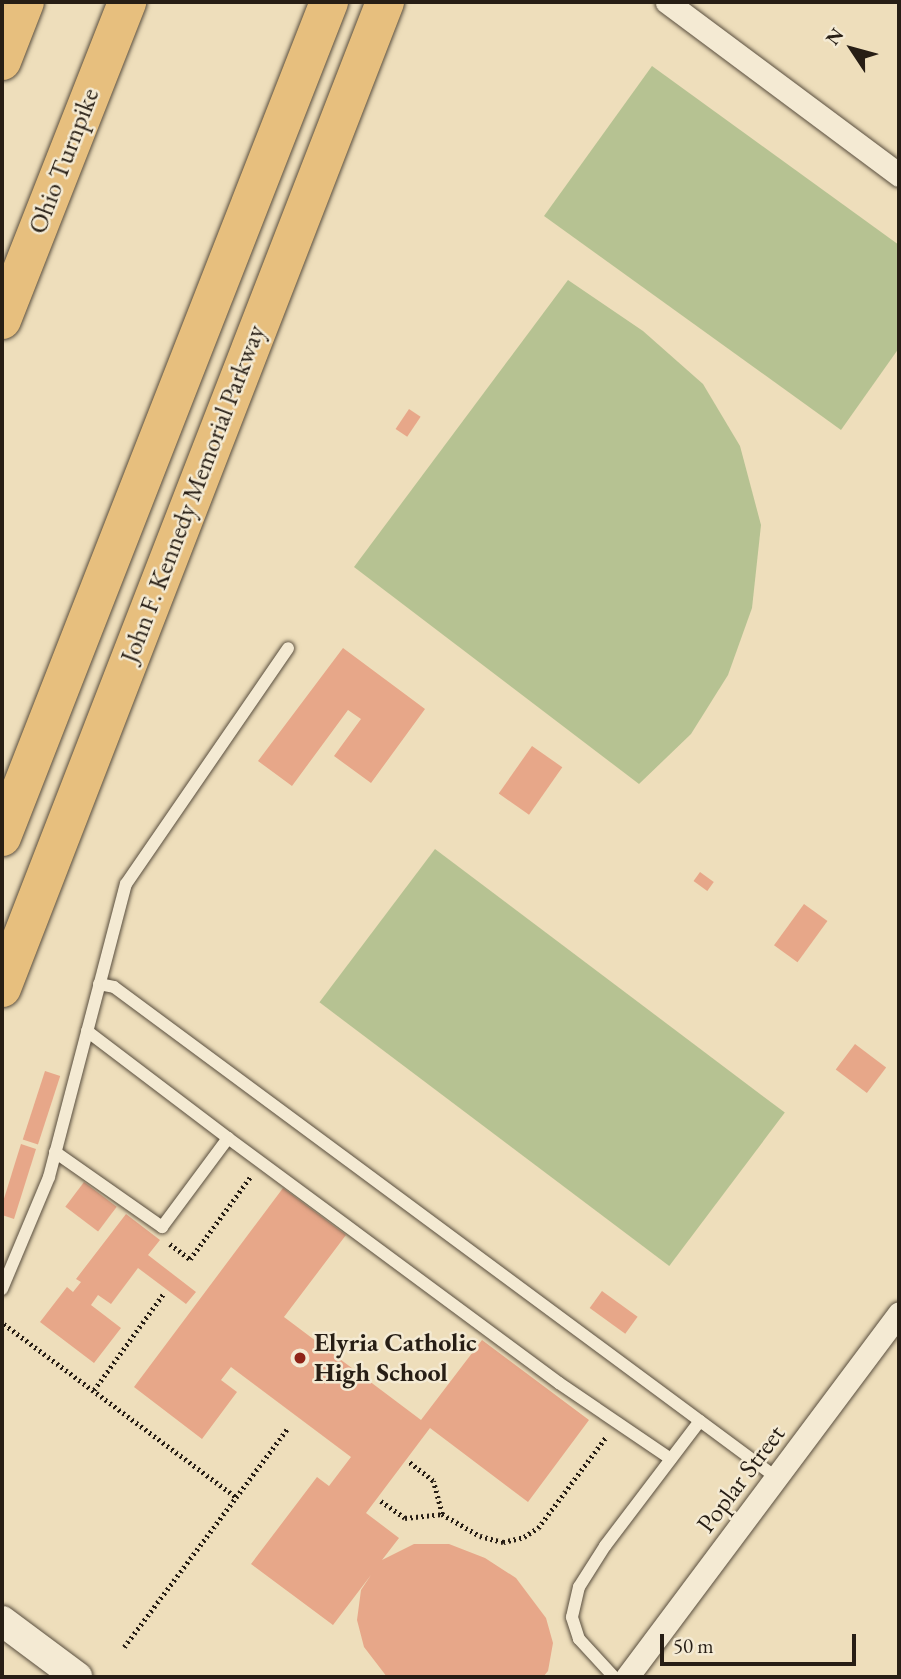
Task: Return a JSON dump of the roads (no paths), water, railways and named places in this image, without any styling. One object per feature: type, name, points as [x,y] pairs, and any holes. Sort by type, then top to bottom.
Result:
[{"type":"highway","points":[[2,61],[25,2]]},
{"type":"highway","name":"Ohio Turnpike","points":[[2,320],[127,2]]},
{"type":"highway","name":"John F. Kennedy Memorial Parkway","points":[[2,837],[329,2]]},
{"type":"highway","name":"John F. Kennedy Memorial Parkway","points":[[2,988],[385,2]]},
{"type":"street","points":[[667,2],[899,175]]},
{"type":"street","name":"Poplar Street","points":[[628,1677],[899,1314]]},
{"type":"street","points":[[2,1621],[77,1677]]},
{"type":"lane","points":[[2,1289],[49,1177],[126,884],[289,648]]},
{"type":"lane","points":[[99,984],[114,987],[777,1478]]},
{"type":"lane","points":[[87,1031],[559,1383],[671,1459]]},
{"type":"lane","points":[[55,1152],[162,1227],[228,1138]]},
{"type":"lane","points":[[614,1677],[579,1639],[572,1617],[579,1587],[605,1546],[700,1421]]},
{"type":"place","name":"Elyria Catholic High School","points":[[300,1358]]}]
